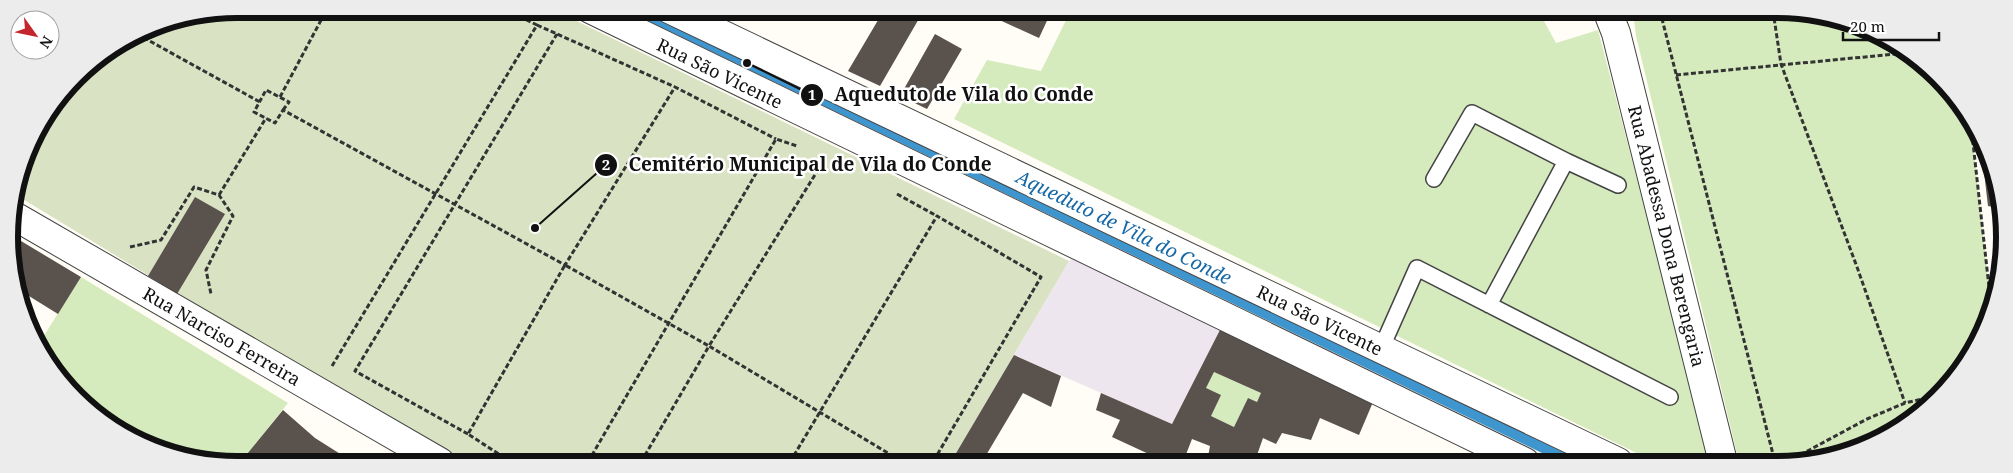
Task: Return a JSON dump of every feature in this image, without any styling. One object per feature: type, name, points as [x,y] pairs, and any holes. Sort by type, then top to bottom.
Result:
[{"type":"street","name":"Rua São Vicente","points":[[609,18],[1513,456]]},
{"type":"street","name":"Rua São Vicente","points":[[688,18],[1605,456]]},
{"type":"street","name":"Rua Abadessa Dona Berengaria","points":[[1610,18],[1616,33],[1722,456]]},
{"type":"street","name":"Rua Narciso Ferreira","points":[[18,218],[426,456]]},
{"type":"lane","points":[[1434,179],[1472,113],[1618,185]]},
{"type":"lane","points":[[1489,305],[1566,161]]},
{"type":"lane","points":[[1381,349],[1417,268],[1670,396]]},
{"type":"path","points":[[280,97],[321,18]]},
{"type":"path","points":[[523,18],[675,88],[776,138],[801,147]]},
{"type":"path","points":[[1662,18],[1773,456]]},
{"type":"path","points":[[1774,18],[1781,64],[1857,267],[1905,403]]},
{"type":"path","points":[[323,362],[332,367],[537,25]]},
{"type":"path","points":[[502,456],[468,434],[355,371],[557,34]]},
{"type":"path","points":[[145,38],[260,102]]},
{"type":"path","points":[[1676,75],[1898,54]]},
{"type":"path","points":[[468,434],[565,265],[675,88]]},
{"type":"path","points":[[266,90],[289,102],[275,123],[254,112],[260,102],[266,90]]},
{"type":"path","points":[[284,110],[669,323],[894,456]]},
{"type":"path","points":[[218,195],[266,118]]},
{"type":"path","points":[[1971,137],[1988,291]]},
{"type":"path","points":[[591,456],[776,138]]},
{"type":"path","points":[[645,456],[709,346],[827,155],[819,152]]},
{"type":"path","points":[[129,248],[161,240],[194,187],[218,195],[233,216],[206,270],[211,297]]},
{"type":"path","points":[[895,193],[1041,277],[937,456]]},
{"type":"path","points":[[794,456],[937,216]]},
{"type":"path","points":[[1801,454],[1867,419],[1905,403],[1923,399]]},
{"type":"shaded area","points":[[1074,256],[1222,326],[1172,424],[1014,355],[1069,261]]},
{"type":"green space","points":[[570,18],[1069,261],[955,456],[446,456],[21,198],[29,166],[47,127],[72,92],[92,72],[115,54],[153,34],[180,25],[208,19]]},
{"type":"green space","points":[[1067,18],[1542,18],[1556,43],[1598,30],[1709,456],[1643,456],[954,119],[987,60],[1041,71]]},
{"type":"green space","points":[[1634,18],[1791,18],[1833,25],[1860,34],[1898,54],[1921,72],[1941,92],[1959,115],[1973,139],[1989,288],[1979,320],[1959,358],[1941,381],[1921,401],[1898,419],[1860,439],[1833,448],[1805,454],[1738,456],[1636,36]]},
{"type":"green space","points":[[81,277],[288,403],[245,456],[208,454],[180,448],[140,433],[103,410],[72,381],[54,358],[43,338]]},
{"type":"green space","points":[[1214,372],[1261,393],[1257,402],[1248,398],[1234,427],[1211,416],[1206,388]]},
{"type":"building","points":[[879,18],[919,18],[880,86],[848,71]]},
{"type":"building","points":[[995,18],[1048,18],[1039,38]]},
{"type":"building","points":[[935,34],[962,49],[927,109],[900,96]]},
{"type":"building","points":[[1983,163],[1994,207],[1988,206]]},
{"type":"building","points":[[195,197],[225,214],[177,294],[148,276]]},
{"type":"building","points":[[18,239],[81,277],[58,314],[25,294],[19,265]]},
{"type":"building","points":[[1222,326],[1373,402],[1359,435],[1320,418],[1311,440],[1282,433],[1276,444],[1263,438],[1257,456],[1208,456],[1210,446],[1192,439],[1185,456],[1153,456],[1112,437],[1120,420],[1096,410],[1101,393],[1172,424]],"holes":[[[1214,372],[1261,393],[1257,402],[1248,398],[1234,427],[1211,416],[1221,395],[1206,388]]]},
{"type":"building","points":[[1014,355],[1061,376],[1051,407],[1023,393],[986,456],[954,456]]},
{"type":"building","points":[[283,410],[315,438],[344,456],[245,456]]},
{"type":"waterway","name":"Aqueduto de Vila do Conde","points":[[654,18],[1560,456]]},
{"type":"place","name":"Aqueduto de Vila do Conde","points":[[747,63]]},
{"type":"place","name":"Cemitério Municipal de Vila do Conde","points":[[535,228]]}]
